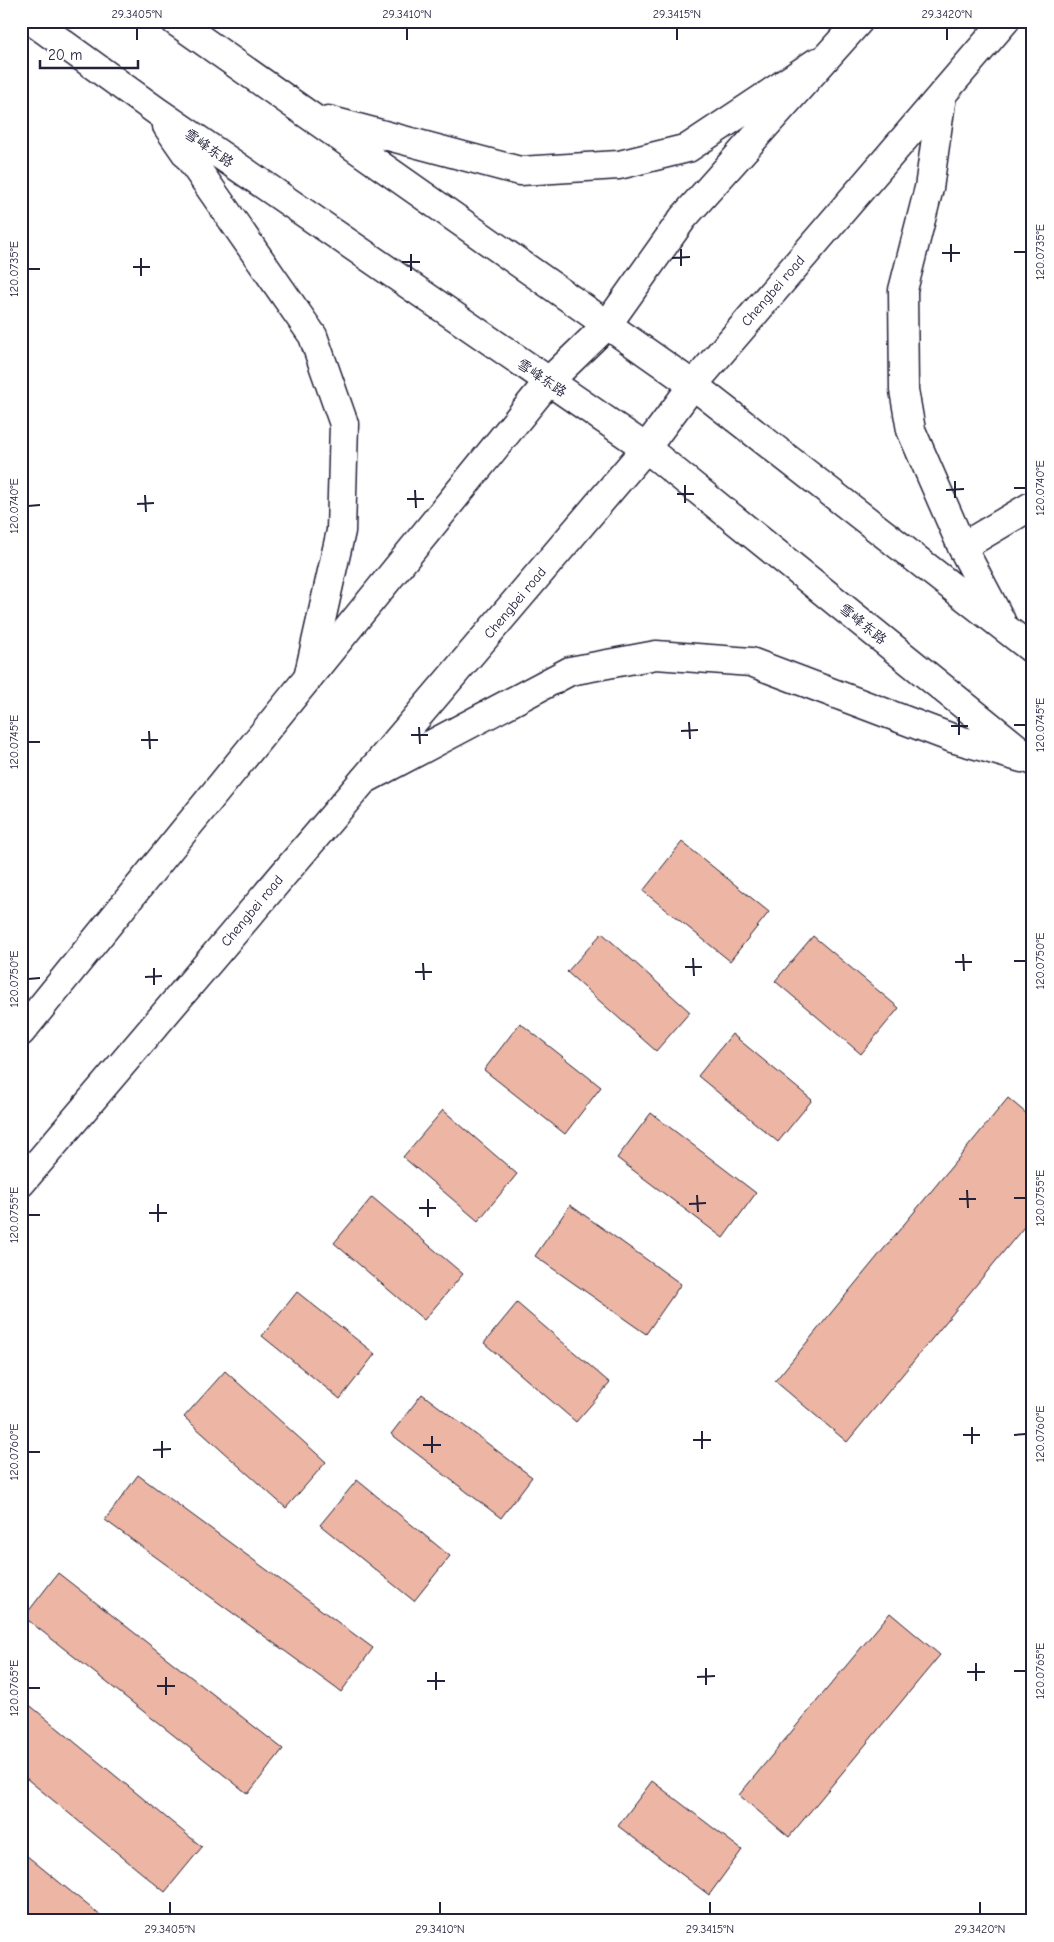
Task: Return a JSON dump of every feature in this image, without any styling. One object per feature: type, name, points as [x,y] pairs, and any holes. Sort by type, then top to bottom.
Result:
[{"type":"main road","name":"雪峰东路","points":[[32,21],[158,112],[646,448],[1033,761]]},
{"type":"main road","points":[[175,21],[693,385],[1033,650]]},
{"type":"main road","points":[[21,1032],[548,382],[607,325],[683,218],[859,21]]},
{"type":"main road","name":"Chengbei road","points":[[21,1183],[646,448],[693,385],[1005,21]]},
{"type":"main road","points":[[310,115],[520,170],[618,165],[688,148],[831,52]]},
{"type":"main road","points":[[942,95],[929,188],[902,290],[904,390],[911,430],[962,546],[1005,628]]},
{"type":"main road","points":[[158,112],[313,336],[344,424],[341,531],[308,678]]},
{"type":"main road","points":[[962,546],[1033,505]]},
{"type":"main road","points":[[364,780],[570,671],[656,656],[751,662],[952,738],[1033,761]]},
{"type":"building","points":[[682,842],[769,912],[730,961],[643,891]]},
{"type":"building","points":[[602,933],[690,1012],[656,1051],[567,972]]},
{"type":"building","points":[[813,936],[899,1008],[861,1054],[775,981]]},
{"type":"building","points":[[520,1023],[601,1087],[565,1134],[484,1070]]},
{"type":"building","points":[[732,1034],[812,1100],[778,1142],[698,1076]]},
{"type":"building","points":[[1008,1098],[1033,1119],[1033,1216],[847,1442],[775,1381]]},
{"type":"building","points":[[443,1110],[517,1174],[478,1221],[403,1157]]},
{"type":"building","points":[[651,1113],[756,1193],[723,1238],[617,1158]]},
{"type":"building","points":[[372,1197],[463,1274],[424,1320],[334,1243]]},
{"type":"building","points":[[570,1205],[681,1284],[646,1334],[535,1256]]},
{"type":"building","points":[[297,1292],[375,1354],[340,1399],[262,1336]]},
{"type":"building","points":[[517,1303],[610,1383],[576,1422],[484,1343]]},
{"type":"building","points":[[225,1371],[326,1462],[286,1508],[184,1417]]},
{"type":"building","points":[[422,1394],[532,1477],[501,1518],[391,1434]]},
{"type":"building","points":[[138,1475],[373,1648],[341,1692],[105,1520]]},
{"type":"building","points":[[357,1480],[450,1556],[414,1601],[320,1525]]},
{"type":"building","points":[[58,1573],[283,1749],[248,1794],[24,1617]]},
{"type":"building","points":[[890,1613],[940,1655],[789,1837],[739,1795]]},
{"type":"building","points":[[21,1698],[202,1847],[165,1892],[21,1774]]},
{"type":"building","points":[[652,1781],[742,1850],[709,1895],[618,1826]]},
{"type":"building","points":[[21,1851],[107,1921],[21,1921]]}]
